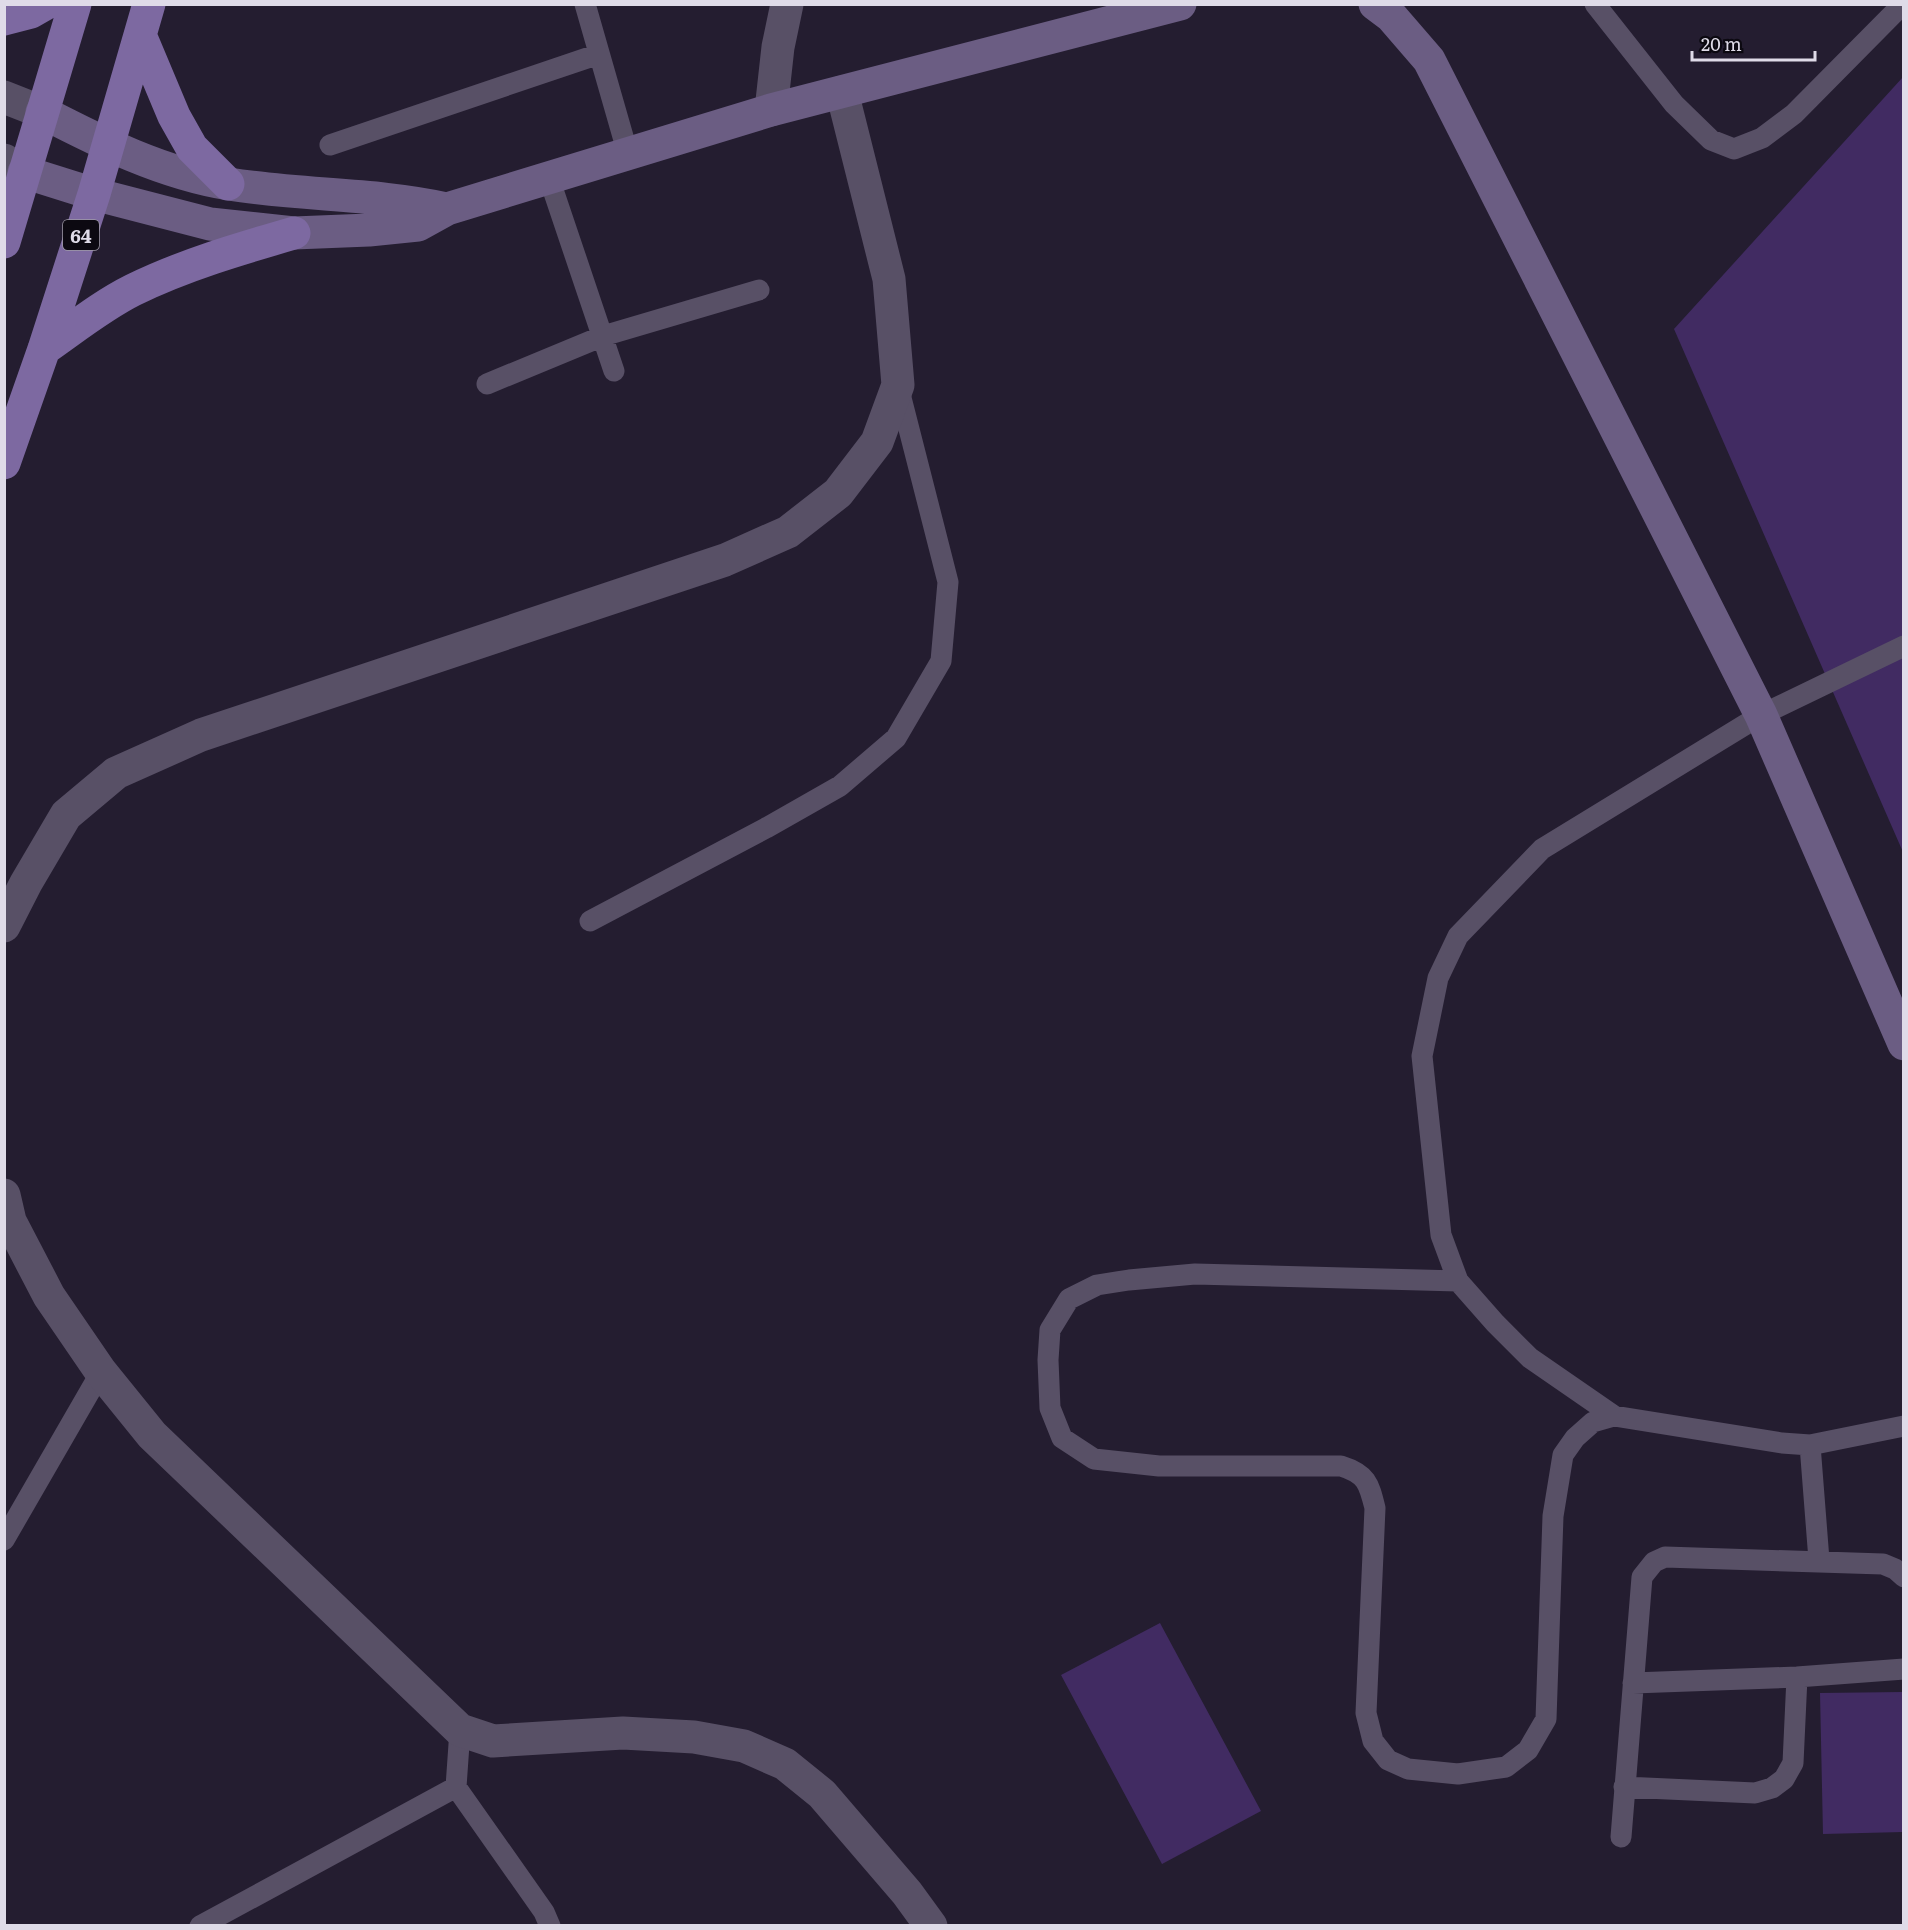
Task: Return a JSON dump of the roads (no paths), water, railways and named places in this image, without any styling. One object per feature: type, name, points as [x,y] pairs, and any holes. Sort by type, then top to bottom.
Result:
[{"type":"main road","points":[[4,20],[31,12],[45,4]]},
{"type":"main road","points":[[4,242],[14,166],[42,112],[75,4]]},
{"type":"main road","points":[[144,20],[170,106],[192,148],[228,184]]},
{"type":"main road","name":"64","points":[[4,463],[94,194],[144,20]]},
{"type":"main road","points":[[44,349],[131,291],[196,262],[294,233]]},
{"type":"street","points":[[771,110],[778,47],[787,4]]},
{"type":"street","points":[[14,166],[94,194],[210,224],[294,233],[369,230],[418,225],[447,209],[771,110],[1180,4]]},
{"type":"street","points":[[1375,4],[1391,16],[1430,60],[1761,715],[1904,1044]]},
{"type":"street","points":[[4,926],[66,815],[116,773],[201,735],[725,560],[788,532],[838,493],[877,442],[898,385],[890,279],[842,92]]},
{"type":"street","points":[[4,97],[42,112],[107,146],[172,171],[228,184],[367,199],[410,201],[447,209]]},
{"type":"street","points":[[4,1195],[10,1221],[49,1296],[102,1372],[152,1435],[460,1730],[493,1741],[623,1733],[694,1737],[744,1746],[786,1764],[822,1794],[907,1893],[931,1926]]},
{"type":"lane","points":[[585,4],[628,154]]},
{"type":"lane","points":[[1595,4],[1674,104],[1711,140],[1734,149],[1762,138],[1794,114],[1903,4]]},
{"type":"lane","points":[[330,145],[599,54]]},
{"type":"lane","points":[[549,178],[615,371]]},
{"type":"lane","points":[[487,384],[603,336],[759,290]]},
{"type":"lane","points":[[590,921],[840,786],[896,738],[936,670],[941,661],[948,582],[898,385]]},
{"type":"lane","points":[[1614,1416],[1530,1358],[1458,1281],[1441,1235],[1422,1056],[1438,978],[1458,936],[1542,849],[1761,715],[1904,646]]},
{"type":"lane","points":[[1458,1281],[1195,1274],[1097,1285],[1069,1299],[1050,1330],[1048,1360],[1050,1408],[1062,1438],[1094,1459],[1160,1466],[1341,1466],[1356,1471],[1369,1484],[1375,1508],[1366,1713],[1373,1741],[1389,1760],[1408,1769],[1458,1774],[1506,1767],[1528,1750],[1546,1719],[1553,1516],[1563,1455],[1575,1438],[1593,1422],[1614,1416],[1782,1443],[1810,1445],[1904,1426]]},
{"type":"lane","points":[[4,1540],[102,1372]]},
{"type":"lane","points":[[1810,1445],[1819,1560]]},
{"type":"lane","points":[[1621,1837],[1642,1577],[1654,1562],[1665,1557],[1819,1560],[1883,1564],[1895,1569],[1904,1577]]},
{"type":"lane","points":[[1633,1683],[1797,1677],[1904,1670]]},
{"type":"lane","points":[[1624,1787],[1755,1793],[1772,1788],[1784,1779],[1793,1763],[1797,1677]]},
{"type":"lane","points":[[460,1730],[456,1787],[544,1912],[550,1926]]},
{"type":"lane","points":[[200,1926],[456,1787]]}]
